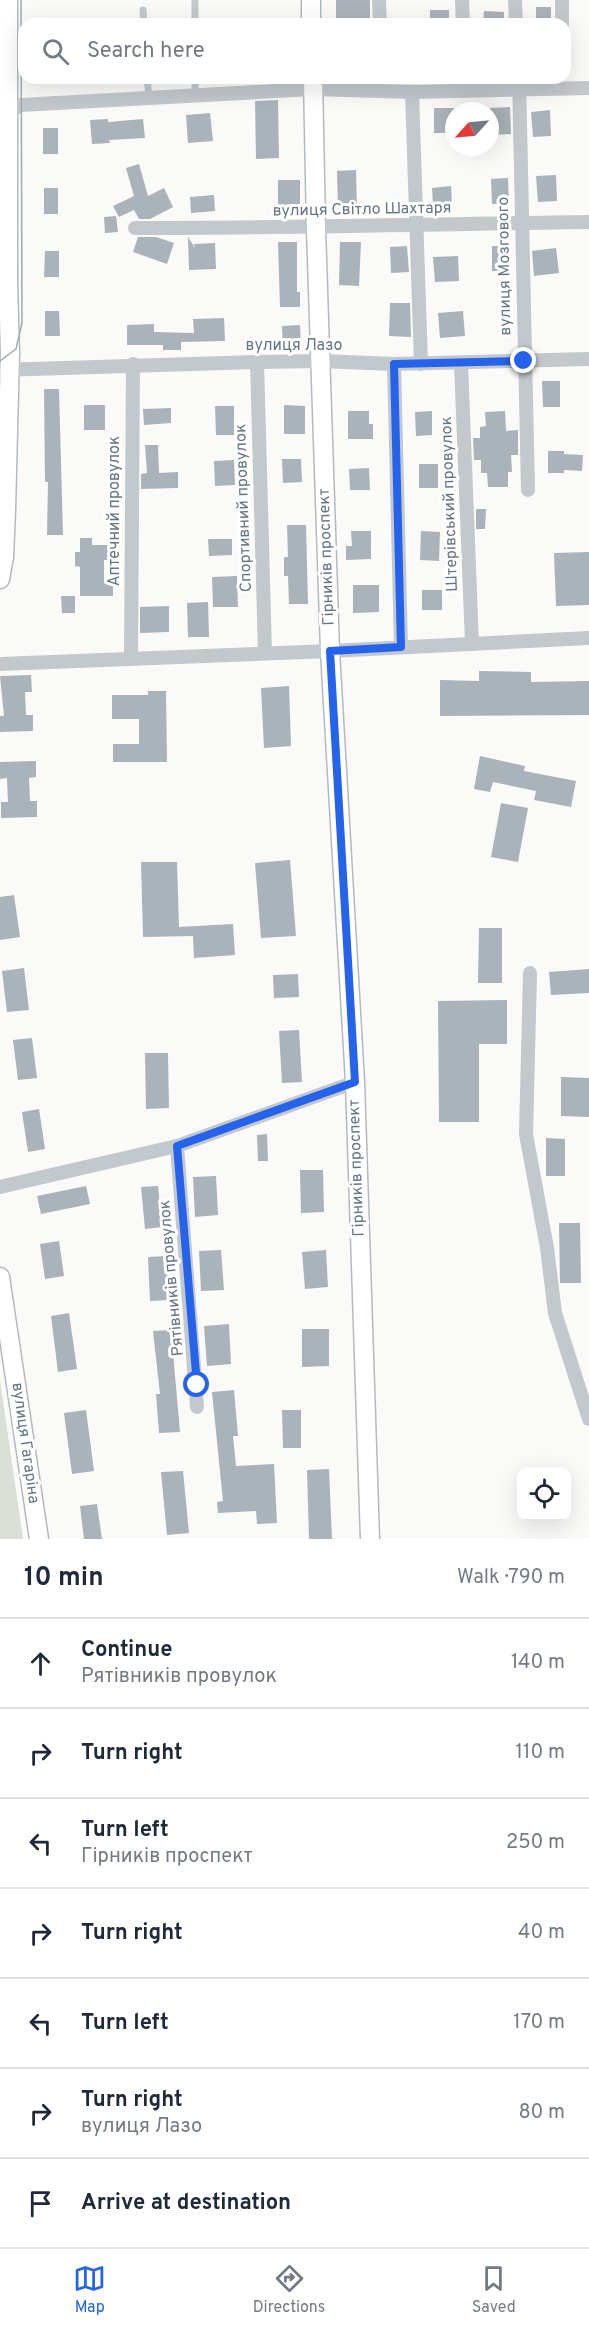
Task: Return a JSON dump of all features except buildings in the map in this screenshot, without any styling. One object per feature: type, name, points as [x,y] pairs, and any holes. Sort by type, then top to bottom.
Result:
[{"type":"main road","points":[[0,579],[4,557],[8,0]]},
{"type":"main road","points":[[310,0],[311,18]]},
{"type":"main road","name":"Гірників проспект","points":[[313,84],[330,651],[355,1082],[370,1539]]},
{"type":"main road","name":"вулиця Гагаріна","points":[[0,1277],[39,1539]]},
{"type":"street","points":[[379,0],[380,18]]},
{"type":"street","points":[[462,0],[463,18]]},
{"type":"street","points":[[516,0],[516,18]]},
{"type":"street","points":[[562,0],[562,18]]},
{"type":"street","points":[[8,112],[21,105],[195,95],[303,84]]},
{"type":"street","points":[[348,84],[383,85],[412,92],[466,84],[519,84]]},
{"type":"street","name":"вулиця Мозгового","points":[[519,84],[528,490]]},
{"type":"street","points":[[568,84],[589,88]]},
{"type":"street","points":[[412,92],[421,364]]},
{"type":"street","name":"вулиця Світло Шахтаря","points":[[135,228],[316,228],[589,222]]},
{"type":"street","name":"вулиця Лазо","points":[[5,369],[133,364],[321,361],[421,364],[589,359]]},
{"type":"street","name":"Спортивний провулок","points":[[257,362],[265,653]]},
{"type":"street","name":"Штерівський провулок","points":[[461,363],[472,644]]},
{"type":"street","name":"Аптечний провулок","points":[[131,659],[133,364]]},
{"type":"street","points":[[394,364],[401,647]]},
{"type":"street","points":[[0,664],[589,638]]},
{"type":"street","points":[[530,973],[526,1134],[547,1248],[555,1313],[589,1419]]},
{"type":"street","points":[[0,1188],[177,1146],[355,1082]]},
{"type":"street","name":"Рятівників провулок","points":[[177,1146],[197,1407]]},
{"type":"lane","points":[[195,0],[195,18]]},
{"type":"lane","points":[[143,10],[144,18]]},
{"type":"lane","points":[[147,84],[148,97]]},
{"type":"lane","points":[[195,84],[195,95]]},
{"type":"shaded area","points":[[0,1380],[23,1539],[0,1539]]},
{"type":"tram line","points":[[21,0],[21,18]]},
{"type":"tram line","points":[[0,361],[16,349],[22,323],[21,84]]},
{"type":"route","points":[[197,1385],[177,1146],[355,1082],[330,651],[401,647],[394,364],[524,361]]}]
